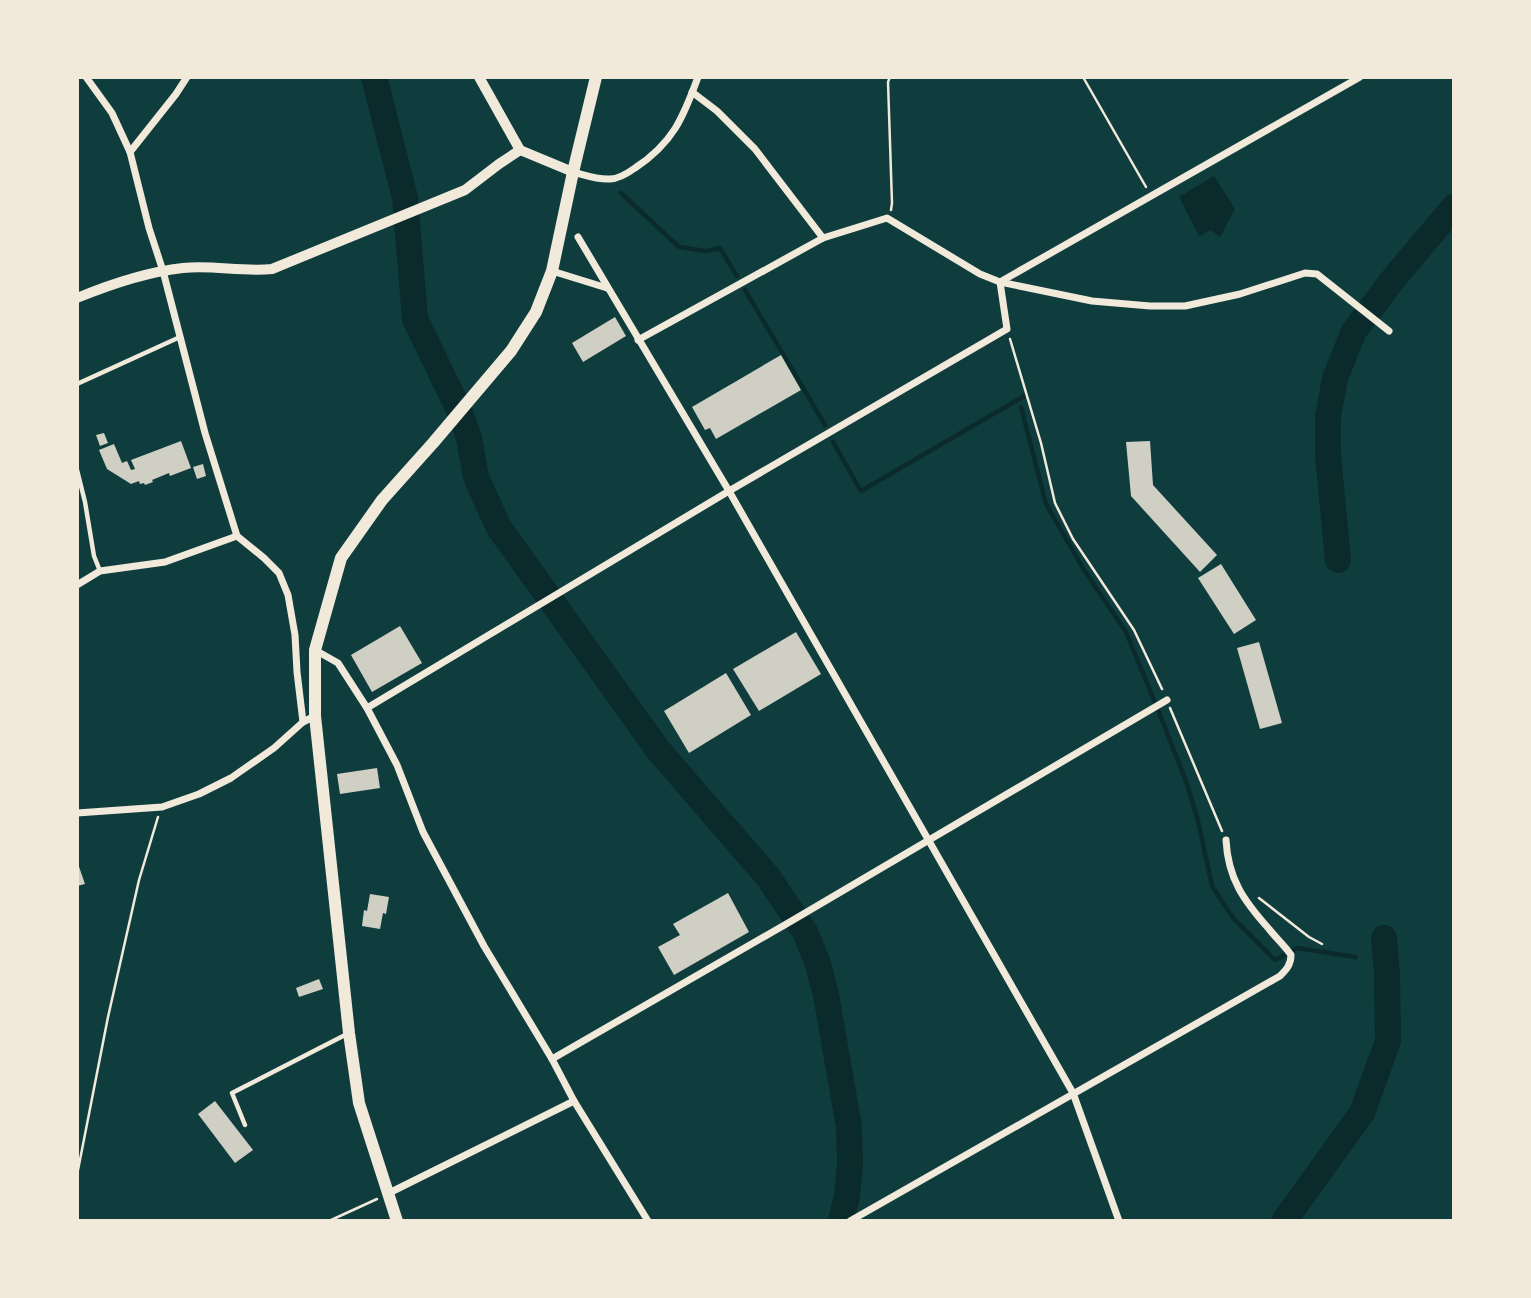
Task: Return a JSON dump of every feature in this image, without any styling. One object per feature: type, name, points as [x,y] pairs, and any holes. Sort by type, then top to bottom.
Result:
[{"type":"main road","points":[[397,1221],[359,1103],[309,719],[315,650],[341,558],[383,500],[510,351],[536,312],[552,271],[596,77]]},
{"type":"street","points":[[77,813],[162,807],[199,794],[230,778],[274,748],[309,719],[300,702],[295,635],[288,595],[279,573],[237,536],[205,433],[130,152],[112,113],[86,77]]},
{"type":"street","points":[[130,152],[177,94],[187,77]]},
{"type":"street","points":[[479,77],[520,150],[573,172],[610,179],[617,178],[652,157],[674,132],[698,77]]},
{"type":"street","points":[[1000,282],[1360,77]]},
{"type":"street","points":[[692,92],[755,149],[823,239]]},
{"type":"street","points":[[77,298],[112,284],[163,271],[186,268],[256,271],[272,269],[465,190],[520,150]]},
{"type":"street","points":[[638,340],[823,239],[887,218],[971,270],[1000,282],[1092,302],[1185,306],[1240,294],[1305,273],[1317,274],[1389,331]]},
{"type":"street","points":[[578,237],[729,491],[1073,1093],[1119,1221]]},
{"type":"street","points":[[552,271],[607,288]]},
{"type":"street","points":[[367,708],[729,491],[1007,329],[1000,282]]},
{"type":"street","points":[[77,585],[100,570],[165,562],[237,536]]},
{"type":"street","points":[[315,650],[338,663],[367,708],[397,765],[423,832],[484,946],[648,1221]]},
{"type":"street","points":[[552,1059],[1167,700]]},
{"type":"street","points":[[850,1221],[862,1218],[1073,1093],[1280,976],[1289,966],[1291,955],[1238,890],[1227,857],[1226,840]]},
{"type":"street","points":[[387,1194],[575,1101]]},
{"type":"lane","points":[[77,384],[180,337]]},
{"type":"lane","points":[[77,470],[94,556],[100,570]]},
{"type":"lane","points":[[244,1125],[232,1093],[349,1033]]},
{"type":"path","points":[[887,218],[892,203],[890,77]]},
{"type":"path","points":[[1083,77],[1151,196]]},
{"type":"path","points":[[1007,329],[1041,443],[1055,503],[1073,539],[1134,630],[1167,700]]},
{"type":"path","points":[[77,1175],[108,1017],[139,880],[162,807]]},
{"type":"path","points":[[329,1221],[387,1194]]},
{"type":"water","points":[[1214,176],[1235,209],[1220,237],[1211,230],[1199,236],[1179,197]]},
{"type":"building","points":[[615,317],[626,336],[583,362],[572,343]]},
{"type":"building","points":[[781,355],[801,390],[716,439],[710,428],[705,430],[692,407]]},
{"type":"building","points":[[104,433],[108,443],[100,446],[96,435]]},
{"type":"building","points":[[181,441],[191,468],[170,476],[169,473],[145,485],[139,481],[131,484],[107,469],[99,450],[114,444],[122,463],[127,461],[131,470],[135,469],[131,460]]},
{"type":"building","points":[[1150,441],[1153,485],[1217,555],[1200,572],[1131,496],[1126,442]]},
{"type":"building","points":[[203,464],[206,476],[197,479],[193,467]]},
{"type":"building","points":[[1221,564],[1256,620],[1234,634],[1198,578]]},
{"type":"building","points":[[400,626],[422,663],[372,692],[351,655]]},
{"type":"building","points":[[796,632],[821,674],[759,711],[733,669]]},
{"type":"building","points":[[1259,642],[1282,723],[1260,729],[1237,648]]},
{"type":"building","points":[[726,673],[751,715],[689,753],[664,711]]},
{"type":"building","points":[[377,768],[380,788],[340,794],[337,774]]},
{"type":"building","points":[[77,861],[85,884],[77,886]]},
{"type":"building","points":[[728,893],[749,932],[674,975],[658,947],[680,935],[673,924]]},
{"type":"building","points":[[370,894],[389,897],[380,929],[362,926]]},
{"type":"building","points":[[319,979],[323,989],[299,997],[296,988]]},
{"type":"building","points":[[215,1101],[253,1150],[235,1163],[198,1114]]},
{"type":"waterway","points":[[374,77],[405,198],[415,319],[460,412],[469,438],[476,477],[499,528],[659,751],[768,877],[805,932],[818,964],[826,995],[849,1127],[850,1164],[841,1221]]},
{"type":"waterway","points":[[621,193],[679,247],[706,251],[720,248],[737,276]]},
{"type":"waterway","points":[[1338,560],[1328,455],[1328,417],[1335,378],[1354,331],[1394,278],[1454,207]]},
{"type":"waterway","points":[[745,290],[825,425]]},
{"type":"waterway","points":[[833,442],[861,491],[1026,395]]},
{"type":"waterway","points":[[1021,407],[1046,504],[1084,570],[1126,632],[1159,712],[1187,784],[1212,886],[1233,918],[1275,960],[1297,948],[1356,957]]},
{"type":"waterway","points":[[1284,1221],[1362,1113],[1388,1041],[1384,938]]}]
